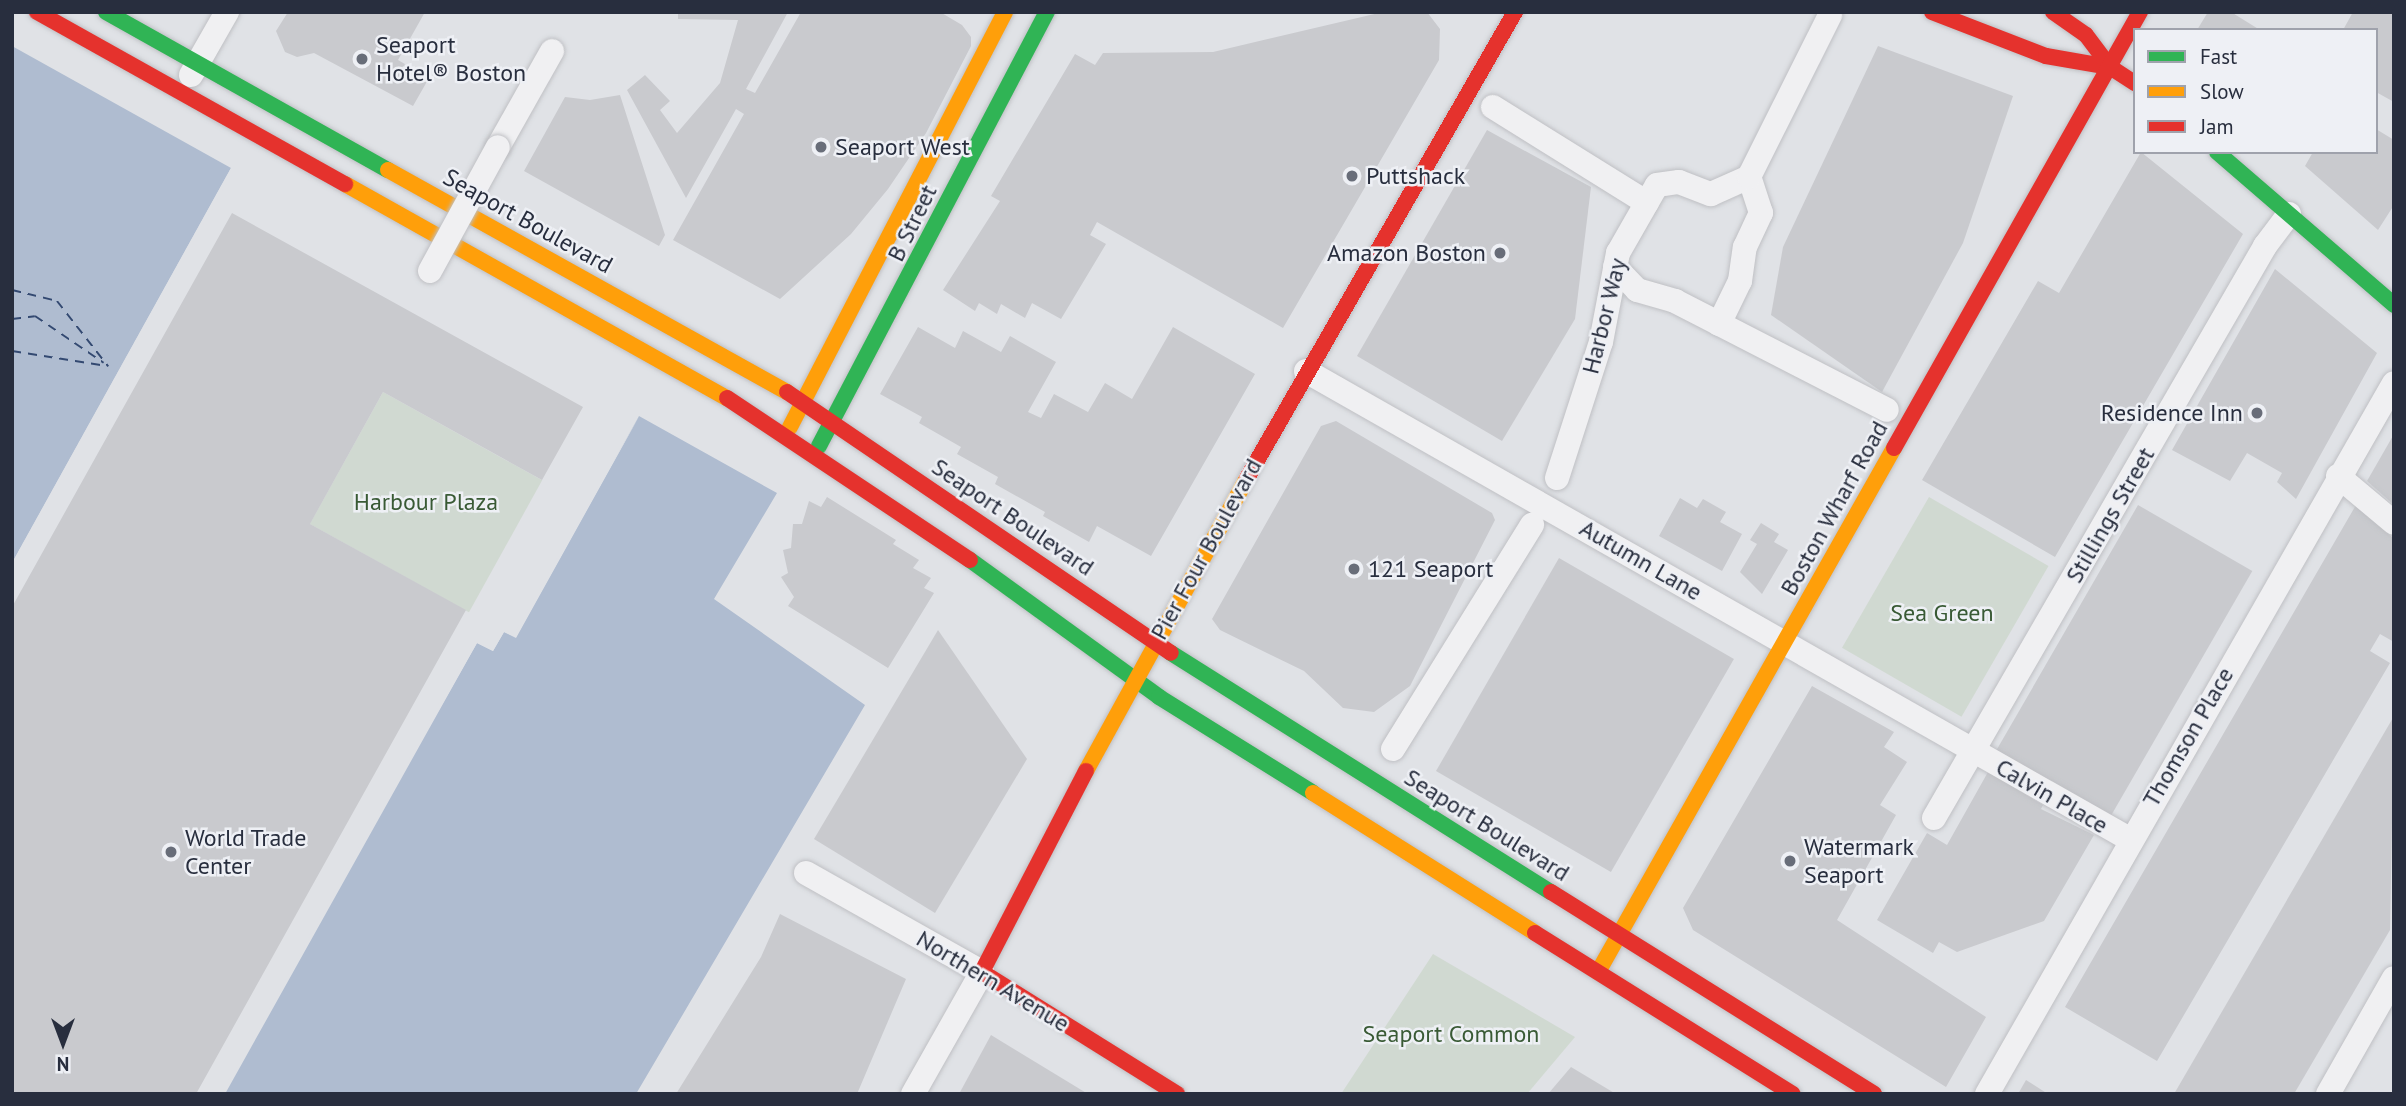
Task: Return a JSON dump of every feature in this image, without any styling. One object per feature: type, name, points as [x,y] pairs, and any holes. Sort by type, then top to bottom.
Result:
[{"type":"main road","points":[[37,12],[786,433],[971,557],[1020,600],[1133,680],[1793,1094]]},
{"type":"main road","name":"Seaport Boulevard","points":[[106,12],[804,402],[1153,642],[1874,1094]]},
{"type":"main road","name":"B Street","points":[[786,433],[1005,12]]},
{"type":"main road","name":"B Street","points":[[816,452],[1047,12]]},
{"type":"main road","name":"Pier Four Boulevard","points":[[982,972],[1153,642],[1515,12]]},
{"type":"main road","points":[[1932,12],[2046,56],[2110,67]]},
{"type":"main road","points":[[2053,12],[2086,35],[2110,67],[2133,82]]},
{"type":"main road","name":"Boston Wharf Road","points":[[1598,972],[2140,12]]},
{"type":"main road","points":[[2219,154],[2394,305]]},
{"type":"main road","name":"Northern Avenue","points":[[982,972],[1177,1094]]},
{"type":"street","points":[[181,93],[227,12]]},
{"type":"street","points":[[1719,324],[1740,281],[1745,247],[1760,213],[1749,177],[1830,15]]},
{"type":"street","points":[[430,271],[552,51]]},
{"type":"street","points":[[1493,107],[1647,203]]},
{"type":"street","name":"Harbor Way","points":[[1558,478],[1601,342],[1615,267],[1657,185],[1679,181],[1711,194],[1749,177]]},
{"type":"street","name":"Stillings Street","points":[[1934,818],[2265,246],[2289,214]]},
{"type":"street","points":[[1615,267],[1637,290],[1675,301],[1888,410]]},
{"type":"street","name":"Autumn Lane","points":[[1307,371],[1785,641],[1974,752]]},
{"type":"street","name":"Thomson Place","points":[[1987,1094],[2129,839],[2394,383]]},
{"type":"street","points":[[2338,476],[2394,523]]},
{"type":"street","points":[[1393,749],[1532,525]]},
{"type":"street","name":"Calvin Place","points":[[1974,752],[2129,839]]},
{"type":"street","name":"Northern Avenue","points":[[806,873],[982,972]]},
{"type":"street","name":"Pier Four Boulevard","points":[[913,1094],[982,972]]},
{"type":"street","points":[[2328,1094],[2394,978]]},
{"type":"green space","name":"Harbour Plaza","points":[[383,392],[542,480],[469,612],[310,524]]},
{"type":"green space","name":"Sea Green","points":[[1929,497],[2049,566],[1962,717],[1842,648]]},
{"type":"green space","name":"Seaport Common","points":[[1433,954],[1575,1037],[1527,1094],[1341,1094]]},
{"type":"water","points":[[12,46],[231,168],[12,563]]},
{"type":"water","points":[[639,416],[777,493],[714,599],[865,705],[636,1094],[225,1094],[477,643],[493,651],[504,632],[516,637]]},
{"type":"pier","points":[[231,168],[234,170],[12,567],[12,563]]},
{"type":"pier","points":[[641,413],[516,638],[504,632],[493,651],[477,643],[221,1094],[474,641],[492,647],[502,629],[514,633]]},
{"type":"building","name":"Seaport Hotel® Boston","points":[[288,12],[425,12],[398,60],[429,78],[413,106],[314,53],[297,57],[285,52],[276,31]]},
{"type":"building","name":"Seaport West","points":[[678,12],[788,12],[746,89],[755,93],[801,12],[940,12],[962,25],[971,37],[971,46],[926,133],[888,189],[851,234],[780,299],[673,240],[744,114],[736,109],[686,198],[627,90],[645,75],[670,101],[660,110],[677,133],[720,83],[738,20],[678,19]]},
{"type":"building","points":[[1383,12],[1427,12],[1440,29],[1439,60],[1283,328],[1097,222],[1090,235],[1106,244],[1061,319],[1032,303],[1025,318],[1001,304],[997,314],[979,303],[975,311],[943,290],[1000,201],[991,196],[1075,54],[1095,65],[1103,53],[1213,52]]},
{"type":"building","points":[[2208,12],[2231,12],[2257,28],[2198,28]]},
{"type":"building","points":[[2353,12],[2394,12],[2394,102],[2378,93],[2378,28],[2344,28]]},
{"type":"building","points":[[1878,46],[2013,96],[1963,243],[1882,392],[1771,315],[1783,247]]},
{"type":"building","points":[[620,95],[665,235],[659,246],[524,171],[565,97],[590,100]]},
{"type":"building","name":"Amazon Boston","points":[[1487,130],[1591,187],[1575,319],[1502,441],[1357,356]]},
{"type":"building","points":[[2378,130],[2394,140],[2394,205],[2378,230],[2305,166],[2312,154],[2378,154]]},
{"type":"building","points":[[2140,154],[2143,154],[2243,234],[2055,557],[1922,480],[2038,281],[2059,293]]},
{"type":"building","name":"World Trade Center","points":[[232,213],[583,407],[542,480],[383,392],[310,524],[466,610],[196,1094],[12,1094],[12,607]]},
{"type":"building","points":[[2275,269],[2377,353],[2296,499],[2277,482],[2282,473],[2247,453],[2230,481],[2172,450]]},
{"type":"building","points":[[918,327],[955,348],[963,331],[1001,352],[1010,336],[1056,362],[1028,412],[1041,418],[1054,394],[1088,412],[1105,383],[1132,399],[1173,327],[1255,374],[1151,556],[1097,526],[1089,542],[1043,516],[1045,512],[995,484],[998,477],[957,454],[961,447],[919,423],[922,417],[880,394]]},
{"type":"building","name":"121 Seaport","points":[[1336,421],[1492,513],[1495,520],[1410,686],[1374,712],[1343,708],[1304,671],[1220,630],[1212,619],[1321,426]]},
{"type":"building","points":[[2394,434],[2394,505],[2367,481]]},
{"type":"building","points":[[827,497],[896,540],[893,544],[919,560],[913,568],[931,578],[924,588],[934,593],[888,668],[788,606],[794,597],[781,577],[788,573],[783,550],[791,548],[793,524],[802,524],[809,501],[821,507]]},
{"type":"building","points":[[1680,498],[1697,508],[1703,499],[1726,512],[1720,522],[1742,534],[1722,571],[1659,536]]},
{"type":"building","points":[[2138,505],[2252,571],[2111,816],[1996,750]]},
{"type":"building","points":[[2356,505],[2394,539],[2394,642],[2380,634],[2370,651],[2390,663],[2157,1061],[2065,1007]]},
{"type":"building","points":[[1761,523],[1779,534],[1774,542],[1788,550],[1762,594],[1740,572],[1757,544],[1750,540]]},
{"type":"building","points":[[1559,558],[1734,659],[1611,872],[1436,771]]},
{"type":"building","points":[[938,630],[1027,759],[935,913],[814,839]]},
{"type":"building","name":"Watermark Seaport","points":[[1812,686],[1894,732],[1884,747],[1907,762],[1880,805],[1896,815],[1837,920],[1986,1017],[1946,1087],[1693,930],[1683,908]]},
{"type":"building","points":[[2394,716],[2390,930],[2294,1094],[2174,1094]]},
{"type":"building","points":[[1988,772],[2043,805],[2041,809],[2094,835],[2044,921],[1957,952],[1939,942],[1933,953],[1877,920],[1927,833],[1947,845]]},
{"type":"building","points":[[780,914],[906,979],[857,1094],[676,1094],[761,957]]},
{"type":"building","points":[[991,1035],[1088,1094],[959,1094]]},
{"type":"building","points":[[1571,1067],[1616,1094],[1548,1094]]},
{"type":"building","points":[[2026,1080],[2048,1094],[2018,1094]]},
{"type":"ferry route","points":[[12,290],[57,301],[108,366]]},
{"type":"ferry route","points":[[12,319],[35,316],[104,363]]},
{"type":"ferry route","points":[[12,351],[107,366]]},
{"type":"traffic: fast","points":[[106,12],[388,170]]},
{"type":"traffic: fast","points":[[819,446],[1047,12]]},
{"type":"traffic: fast","points":[[2219,154],[2394,305]]},
{"type":"traffic: fast","points":[[970,560],[1159,697],[1313,793]]},
{"type":"traffic: fast","points":[[1171,653],[1551,892]]},
{"type":"traffic: slow","points":[[790,427],[1005,12]]},
{"type":"traffic: slow","points":[[388,170],[787,392]]},
{"type":"traffic: slow","points":[[345,184],[727,398]]},
{"type":"traffic: slow","points":[[1598,972],[1894,448]]},
{"type":"traffic: slow","points":[[1086,771],[1247,478]]},
{"type":"traffic: slow","points":[[1313,793],[1535,933]]},
{"type":"traffic: jam","points":[[37,12],[345,184]]},
{"type":"traffic: jam","points":[[1247,478],[1515,12]]},
{"type":"traffic: jam","points":[[1932,12],[2046,56],[2110,67]]},
{"type":"traffic: jam","points":[[2053,12],[2086,35],[2110,67],[2133,82]]},
{"type":"traffic: jam","points":[[1894,448],[2140,12]]},
{"type":"traffic: jam","points":[[787,392],[1171,653]]},
{"type":"traffic: jam","points":[[727,398],[970,560]]},
{"type":"traffic: jam","points":[[1086,771],[982,972],[1177,1094]]},
{"type":"traffic: jam","points":[[1551,892],[1874,1094]]},
{"type":"traffic: jam","points":[[1535,933],[1793,1094]]},
{"type":"place","name":"Seaport Hotel® Boston","points":[[362,59]]},
{"type":"place","name":"Seaport West","points":[[821,147]]},
{"type":"place","name":"Puttshack","points":[[1352,176]]},
{"type":"place","name":"Amazon Boston","points":[[1500,253]]},
{"type":"place","name":"Residence Inn","points":[[2257,413]]},
{"type":"place","name":"121 Seaport","points":[[1354,569]]},
{"type":"place","name":"World Trade Center","points":[[171,852]]},
{"type":"place","name":"Watermark Seaport","points":[[1790,861]]}]
